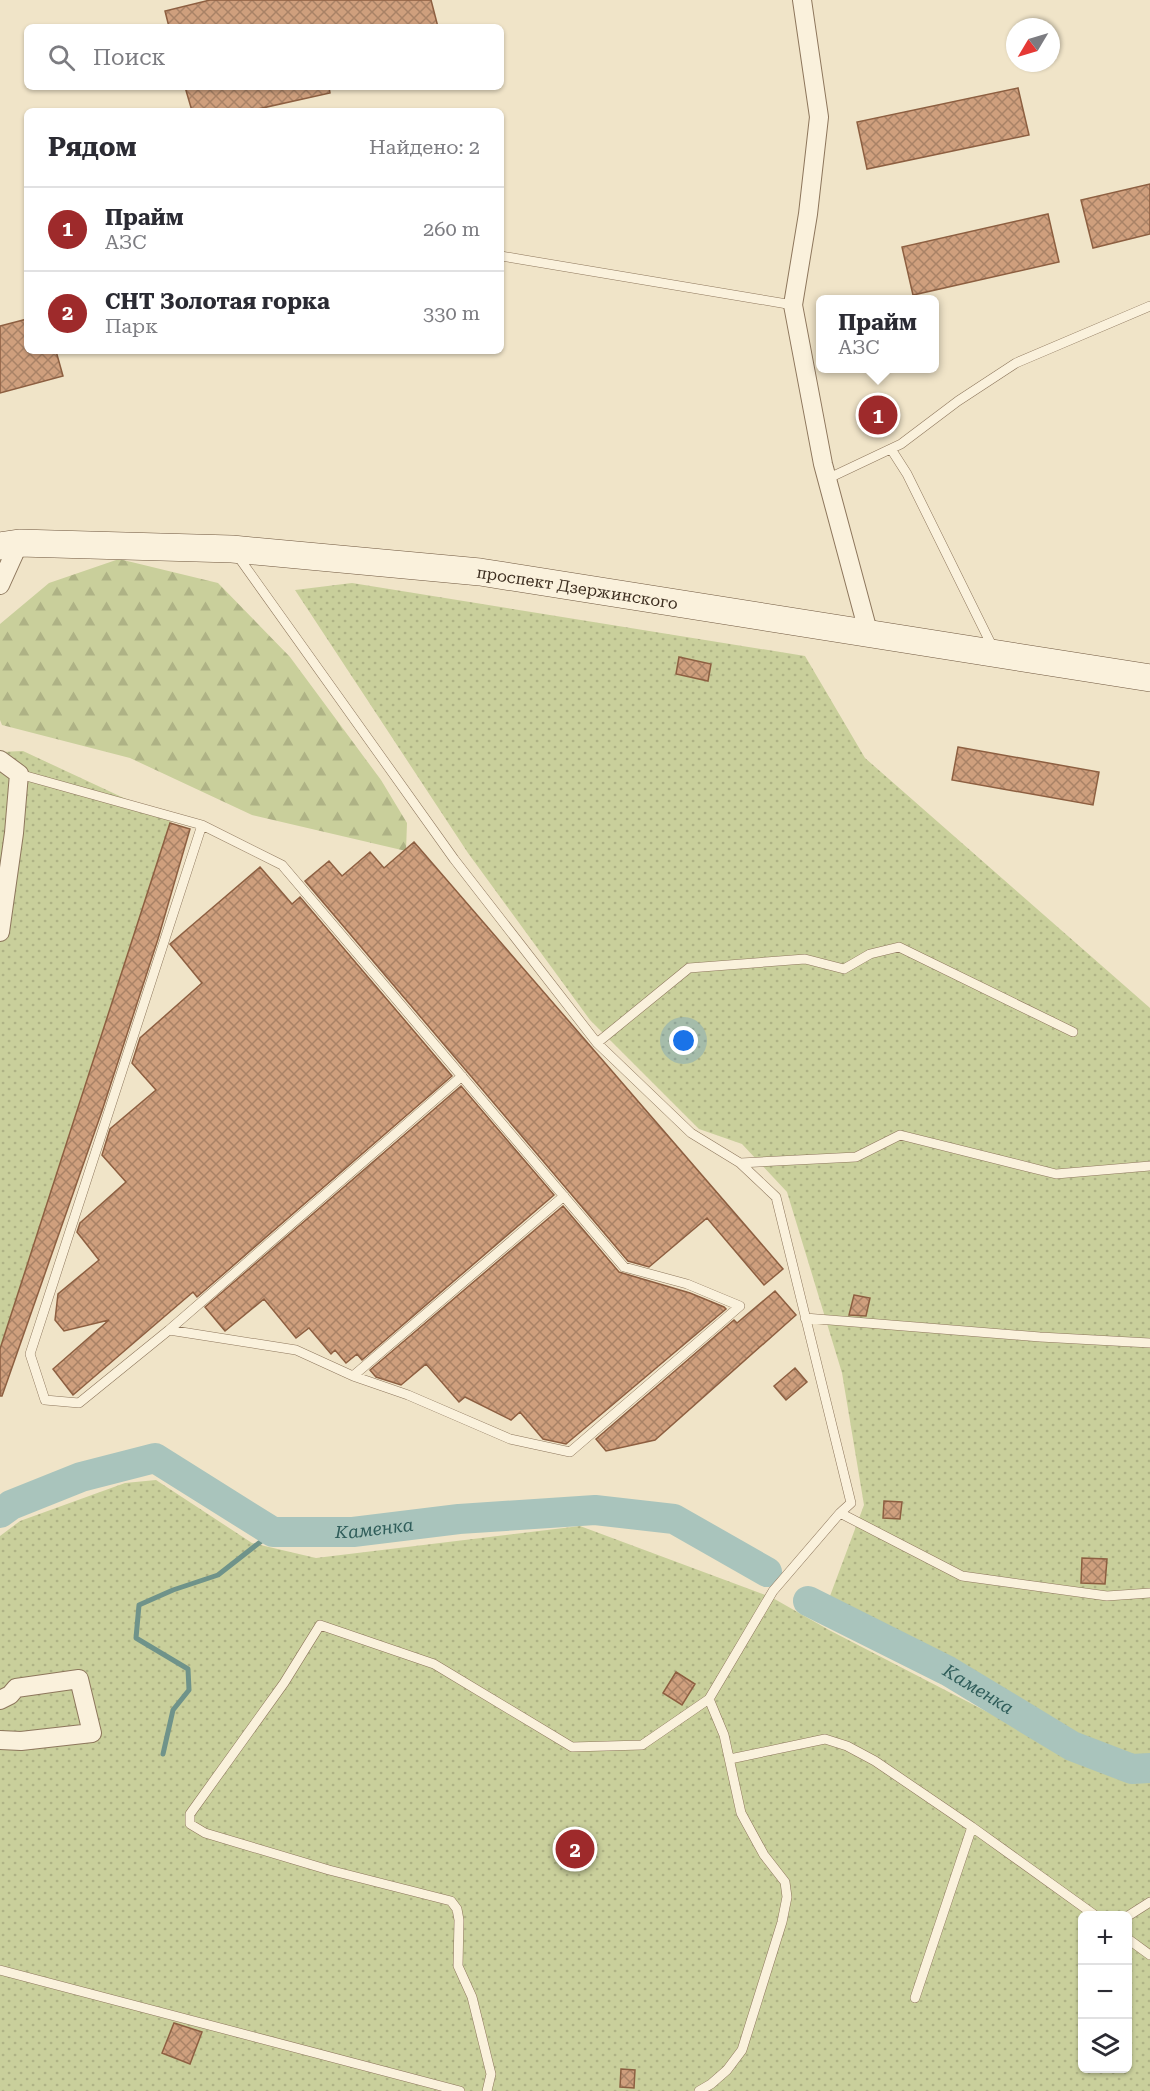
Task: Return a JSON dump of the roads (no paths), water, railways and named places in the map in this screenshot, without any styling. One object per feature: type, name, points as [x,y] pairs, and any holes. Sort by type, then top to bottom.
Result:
[{"type":"street","points":[[802,0],[819,117],[808,214],[793,305],[827,479],[869,635]]},
{"type":"street","points":[[0,585],[9,544]]},
{"type":"street","name":"проспект Дзержинского","points":[[9,544],[232,549],[480,572],[1150,678]]},
{"type":"street","points":[[0,760],[19,774],[14,833],[0,932]]},
{"type":"street","points":[[0,1700],[10,1695],[16,1688],[79,1679],[92,1733],[21,1741],[0,1740]]},
{"type":"lane","points":[[504,257],[793,305]]},
{"type":"lane","points":[[827,479],[900,444],[958,401],[1016,363],[1150,306]]},
{"type":"lane","points":[[891,448],[907,474],[997,654]]},
{"type":"lane","points":[[232,549],[454,859],[597,1043],[691,1133],[741,1163],[776,1197],[851,1503],[773,1591],[709,1699],[642,1745],[572,1747],[434,1664],[320,1625],[284,1683],[190,1814],[190,1824],[205,1833],[328,1870],[451,1901],[457,1909],[459,1920],[458,1966],[472,1997],[491,2074],[487,2091]]},
{"type":"lane","points":[[19,774],[202,825],[282,865],[624,1268],[687,1284],[740,1306],[570,1452],[510,1439],[408,1395],[353,1376],[296,1350],[169,1330]]},
{"type":"lane","points":[[202,825],[30,1354],[45,1400],[79,1403],[169,1330],[462,1076]]},
{"type":"lane","points":[[597,1043],[689,968],[805,959],[844,969],[870,954],[899,947],[1073,1032]]},
{"type":"lane","points":[[741,1163],[856,1157],[900,1135],[1056,1174],[1150,1166]]},
{"type":"lane","points":[[353,1376],[564,1196]]},
{"type":"lane","points":[[806,1318],[1040,1337],[1150,1343]]},
{"type":"lane","points":[[840,1513],[962,1576],[1107,1596],[1150,1593]]},
{"type":"lane","points":[[699,2091],[727,2070],[742,2050],[779,1931],[787,1897],[785,1882],[764,1855],[741,1813],[724,1735],[709,1699]]},
{"type":"lane","points":[[730,1759],[825,1739],[847,1746],[875,1761],[972,1827],[1088,1911]]},
{"type":"lane","points":[[915,1998],[972,1827]]},
{"type":"lane","points":[[1132,1913],[1150,1902]]},
{"type":"lane","points":[[1132,1942],[1150,1955]]},
{"type":"lane","points":[[0,1970],[460,2091]]},
{"type":"waterway","name":"Каменка","points":[[0,1513],[11,1505],[81,1477],[155,1458],[273,1532],[353,1532],[459,1519],[595,1510],[674,1519],[767,1572]]},
{"type":"waterway","points":[[163,1754],[173,1710],[189,1690],[188,1669],[136,1638],[139,1605],[173,1590],[218,1575],[273,1532]]},
{"type":"waterway","name":"Каменка","points":[[808,1601],[948,1671],[1072,1746],[1132,1769],[1150,1768]]},
{"type":"place","name":"Прайм","points":[[878,415]]},
{"type":"place","name":"СНТ Золотая горка","points":[[575,1849]]}]
